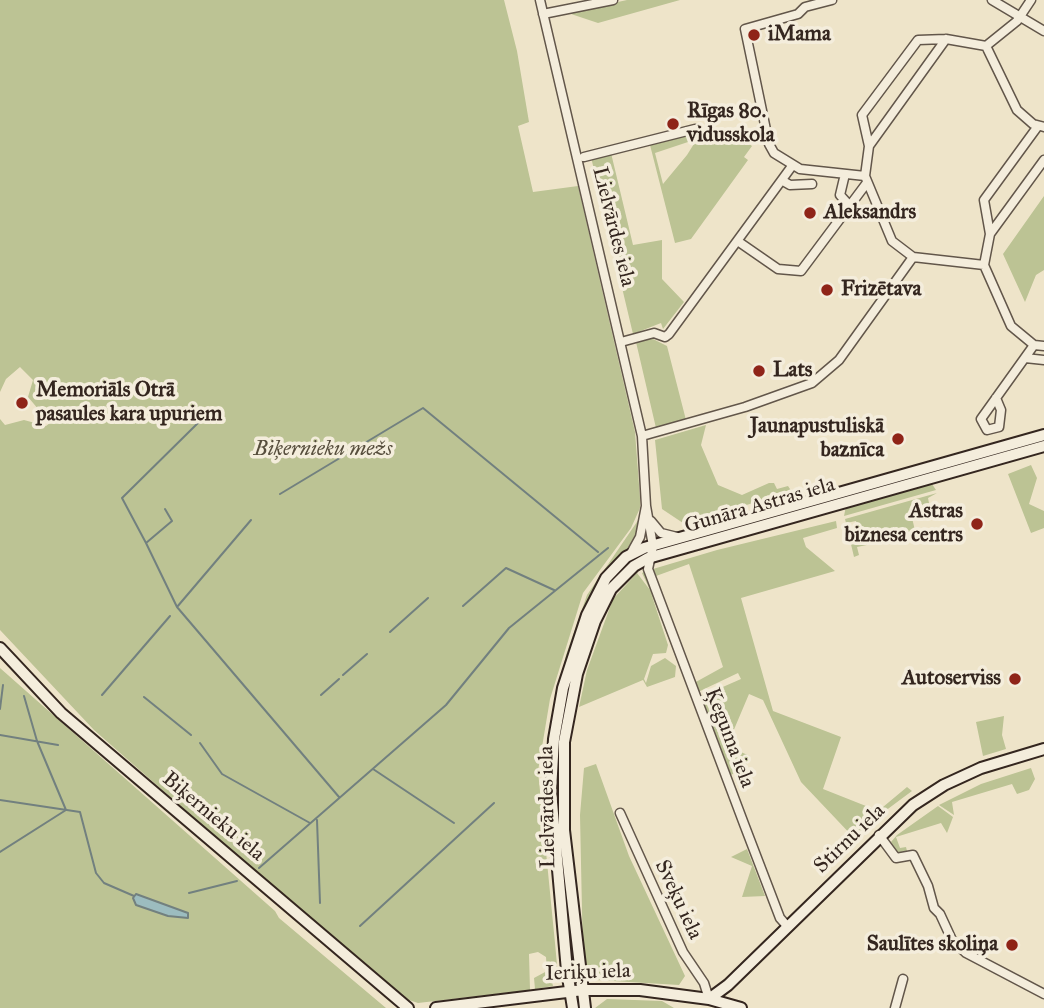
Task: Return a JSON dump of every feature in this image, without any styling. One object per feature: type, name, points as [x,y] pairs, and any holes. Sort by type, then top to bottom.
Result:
[{"type":"main road","name":"Gunāra Astras iela","points":[[648,551],[680,537],[718,532],[1044,435]]},
{"type":"main road","name":"Gunāra Astras iela","points":[[648,551],[1044,446]]},
{"type":"main road","name":"Lielvārdes iela","points":[[573,1008],[551,790],[554,738],[563,688],[587,615],[606,578],[630,555],[648,551]]},
{"type":"main road","name":"Lielvārdes iela","points":[[585,1008],[564,830],[564,742],[577,674],[602,605],[611,589],[648,551]]},
{"type":"main road","name":"Biķernieku iela","points":[[0,648],[61,713],[408,1008]]},
{"type":"main road","name":"Stirnu iela","points":[[709,999],[728,985],[788,928],[879,835],[913,805],[944,785],[981,768],[1044,749]]},
{"type":"main road","name":"Ieriķu iela","points":[[436,1008],[583,990],[640,990],[709,999],[741,1008]]},
{"type":"street","name":"Lielvārdes iela","points":[[540,0],[642,436],[648,551]]},
{"type":"street","points":[[543,13],[579,3],[613,0]]},
{"type":"street","points":[[832,0],[805,7],[798,14],[745,29],[769,144],[774,153],[792,166],[866,180]]},
{"type":"street","points":[[992,0],[1044,31]]},
{"type":"street","points":[[986,46],[1020,16],[1031,0]]},
{"type":"street","points":[[739,242],[778,270],[801,271],[866,180],[869,146],[862,115],[918,40],[946,39],[986,46]]},
{"type":"street","points":[[869,146],[946,39]]},
{"type":"street","points":[[986,46],[1017,110],[1039,129],[1044,140]]},
{"type":"street","points":[[584,157],[695,129]]},
{"type":"street","points":[[996,398],[1026,358],[1039,346],[1011,326],[984,265],[990,234],[984,200],[1039,129]]},
{"type":"street","points":[[990,234],[1044,160]]},
{"type":"street","points":[[621,341],[669,334],[739,242],[792,166]]},
{"type":"street","points":[[845,174],[840,195],[850,206]]},
{"type":"street","points":[[866,180],[892,241],[913,257],[984,265]]},
{"type":"street","points":[[783,181],[789,185],[812,184]]},
{"type":"street","points":[[642,436],[745,407],[812,383],[839,360],[913,257]]},
{"type":"street","points":[[1026,358],[1044,360]]},
{"type":"street","name":"Lielvārdes iela","points":[[630,555],[646,523]]},
{"type":"street","name":"Gunāra Astras iela","points":[[646,523],[661,533],[680,537]]},
{"type":"street","name":"Ķeguma iela","points":[[648,551],[648,569],[688,680],[780,918],[788,928]]},
{"type":"street","name":"Sveķu iela","points":[[620,813],[683,952],[704,983],[709,999]]},
{"type":"street","points":[[879,835],[896,858],[913,855],[934,900],[940,906],[940,914],[952,940],[966,953],[1044,994]]},
{"type":"street","points":[[895,1008],[902,979]]},
{"type":"green space","name":"Biķernieku mežs","points":[[0,0],[504,0],[517,51],[529,122],[518,126],[533,192],[578,186],[635,432],[640,498],[640,508],[631,528],[583,593],[550,699],[538,771],[558,976],[552,982],[553,986],[535,989],[534,978],[547,971],[546,957],[538,952],[529,954],[530,990],[418,1003],[409,1000],[307,917],[94,730],[0,630],[0,419],[5,425],[24,420],[46,426],[50,423],[28,397],[33,380],[20,367],[6,379],[0,392]]},
{"type":"green space","points":[[627,0],[680,0],[598,23],[568,13]]},
{"type":"green space","points":[[728,128],[752,146],[744,157],[748,160],[691,239],[675,243],[650,145],[693,134],[697,138]],"holes":[[[697,139],[663,184],[655,153]]]},
{"type":"green space","points":[[611,153],[633,245],[662,240],[662,279],[684,302],[663,329],[661,323],[633,334],[591,157]]},
{"type":"green space","points":[[1044,196],[1044,270],[1036,275],[1025,302],[1003,254]]},
{"type":"green space","points":[[651,338],[667,346],[686,420],[656,428],[636,342]]},
{"type":"green space","points":[[706,425],[701,445],[718,485],[742,495],[769,483],[774,483],[777,489],[788,486],[792,492],[683,523],[662,509],[655,440]]},
{"type":"green space","points":[[1031,465],[1037,478],[1029,504],[1044,511],[1044,528],[1031,533],[1008,474]]},
{"type":"green space","points":[[932,484],[936,490],[844,516],[846,506]]},
{"type":"green space","points":[[937,493],[928,498],[929,503],[923,508],[910,509],[916,535],[857,547],[859,555],[854,557],[850,540],[861,536],[856,521],[846,523],[845,519]]},
{"type":"green space","points":[[641,516],[636,543],[598,581],[590,595],[568,656],[557,700],[547,797],[548,851],[544,768],[549,733],[566,655],[587,595]]},
{"type":"green space","points":[[836,521],[837,528],[803,538],[806,547],[835,571],[741,598],[773,711],[841,737],[823,789],[871,808],[883,807],[907,787],[912,791],[873,820],[855,839],[801,782],[763,700],[749,694],[727,746],[750,756],[745,767],[731,775],[700,697],[741,679],[738,673],[698,692],[694,683],[723,667],[689,564],[656,576],[653,569],[717,550]]},
{"type":"green space","points":[[644,572],[684,678],[651,593],[668,645],[666,653],[653,654],[644,679],[646,683],[651,666],[665,658],[676,666],[675,677],[647,687],[643,680],[579,707],[587,670],[613,599],[637,573],[650,590],[642,573]]},
{"type":"green space","points":[[0,668],[275,911],[279,918],[386,1008],[0,1008]]},
{"type":"green space","points":[[1004,716],[1002,735],[1006,749],[983,756],[976,722]]},
{"type":"green space","points":[[596,764],[629,856],[685,976],[679,985],[596,980],[589,975],[583,959],[580,815],[584,768]]},
{"type":"green space","points":[[1031,768],[1035,779],[1029,790],[1017,794],[1012,784],[952,802],[954,815],[939,805],[981,784]]},
{"type":"green space","points":[[938,806],[953,817],[947,833],[941,823],[896,837],[900,848],[906,847],[907,851],[898,855],[891,842],[897,835]]},
{"type":"green space","points":[[747,849],[765,896],[742,897],[752,866],[731,857]]},
{"type":"green space","points":[[607,999],[662,1001],[674,1008],[595,1008]]},
{"type":"water","points":[[136,894],[188,913],[188,918],[168,916],[136,905],[133,898]]},
{"type":"waterway","points":[[280,494],[423,408],[598,552]]},
{"type":"waterway","points":[[165,509],[172,521],[146,543],[122,498],[201,420]]},
{"type":"waterway","points":[[177,607],[251,520]]},
{"type":"waterway","points":[[146,543],[177,607],[339,797]]},
{"type":"waterway","points":[[259,868],[446,705],[509,628],[608,548]]},
{"type":"waterway","points":[[463,606],[506,568],[554,590]]},
{"type":"waterway","points":[[390,632],[428,598]]},
{"type":"waterway","points":[[102,695],[170,616]]},
{"type":"waterway","points":[[343,675],[367,654]]},
{"type":"waterway","points":[[321,695],[339,679]]},
{"type":"waterway","points":[[0,709],[3,685]]},
{"type":"waterway","points":[[0,852],[66,810],[37,741],[24,696]]},
{"type":"waterway","points":[[144,697],[191,735]]},
{"type":"waterway","points":[[0,735],[58,745]]},
{"type":"waterway","points":[[200,743],[222,774],[310,823]]},
{"type":"waterway","points":[[373,769],[454,823]]},
{"type":"waterway","points":[[0,800],[80,812],[96,873],[104,883],[134,896]]},
{"type":"waterway","points":[[360,926],[494,803]]},
{"type":"waterway","points":[[317,820],[320,903]]},
{"type":"waterway","points":[[189,893],[237,881]]},
{"type":"place","name":"iMama","points":[[754,35]]},
{"type":"place","name":"Rīgas 80. vidusskola","points":[[673,124]]},
{"type":"place","name":"Aleksandrs","points":[[810,213]]},
{"type":"place","name":"Frizētava","points":[[827,290]]},
{"type":"place","name":"Lats","points":[[759,371]]},
{"type":"place","name":"Memoriāls Otrā pasaules kara upuriem","points":[[22,403]]},
{"type":"place","name":"Jaunapustuliskā baznīca","points":[[898,439]]},
{"type":"place","name":"Astras biznesa centrs","points":[[977,524]]},
{"type":"place","name":"Autoserviss","points":[[1015,679]]},
{"type":"place","name":"Saulītes skoliņa","points":[[1012,945]]}]
